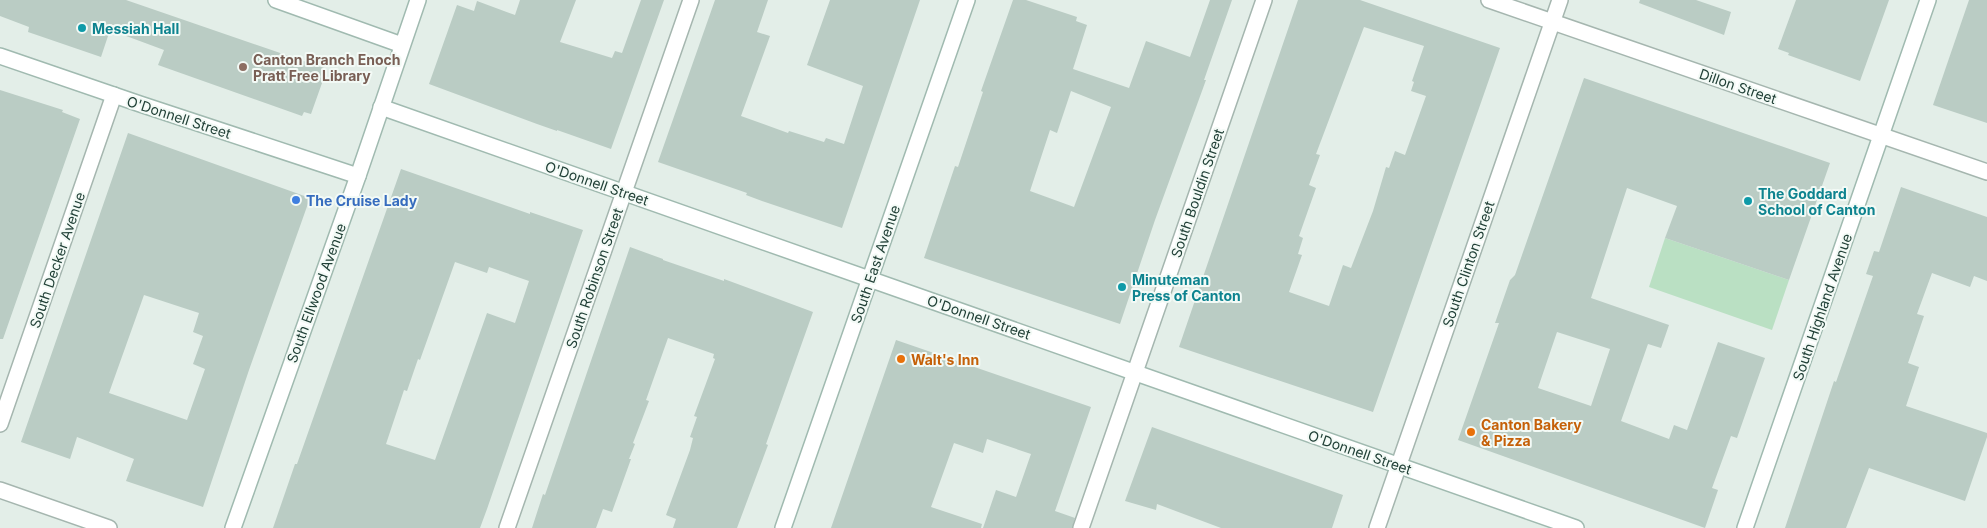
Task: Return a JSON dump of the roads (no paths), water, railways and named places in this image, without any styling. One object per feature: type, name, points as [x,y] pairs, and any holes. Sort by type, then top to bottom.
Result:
[{"type":"street","points":[[276,0],[402,45]]},
{"type":"street","name":"South Ellwood Avenue","points":[[233,528],[358,176],[418,0]]},
{"type":"street","name":"South Robinson Street","points":[[507,528],[691,0]]},
{"type":"street","name":"South East Avenue","points":[[783,528],[967,0]]},
{"type":"street","name":"South Bouldin Street","points":[[1081,528],[1264,0]]},
{"type":"street","name":"Dillon Street","points":[[1489,0],[1987,172]]},
{"type":"street","name":"South Clinton Street","points":[[1377,528],[1560,0]]},
{"type":"street","name":"South Highland Avenue","points":[[1745,528],[1928,0]]},
{"type":"street","name":"O'Donnell Street","points":[[0,56],[358,176]]},
{"type":"street","name":"South Decker Avenue","points":[[0,424],[114,95]]},
{"type":"street","name":"O'Donnell Street","points":[[381,107],[1576,528]]},
{"type":"street","points":[[0,490],[109,528]]},
{"type":"place","name":"Messiah Hall","points":[[82,28]]},
{"type":"place","name":"Canton Branch Enoch Pratt Free Library","points":[[243,67]]},
{"type":"place","name":"The Cruise Lady","points":[[296,200]]},
{"type":"place","name":"The Goddard School of Canton","points":[[1748,201]]},
{"type":"place","name":"Minuteman Press of Canton","points":[[1122,287]]},
{"type":"place","name":"Walt's Inn","points":[[901,359]]},
{"type":"place","name":"Canton Bakery & Pizza","points":[[1471,432]]}]
